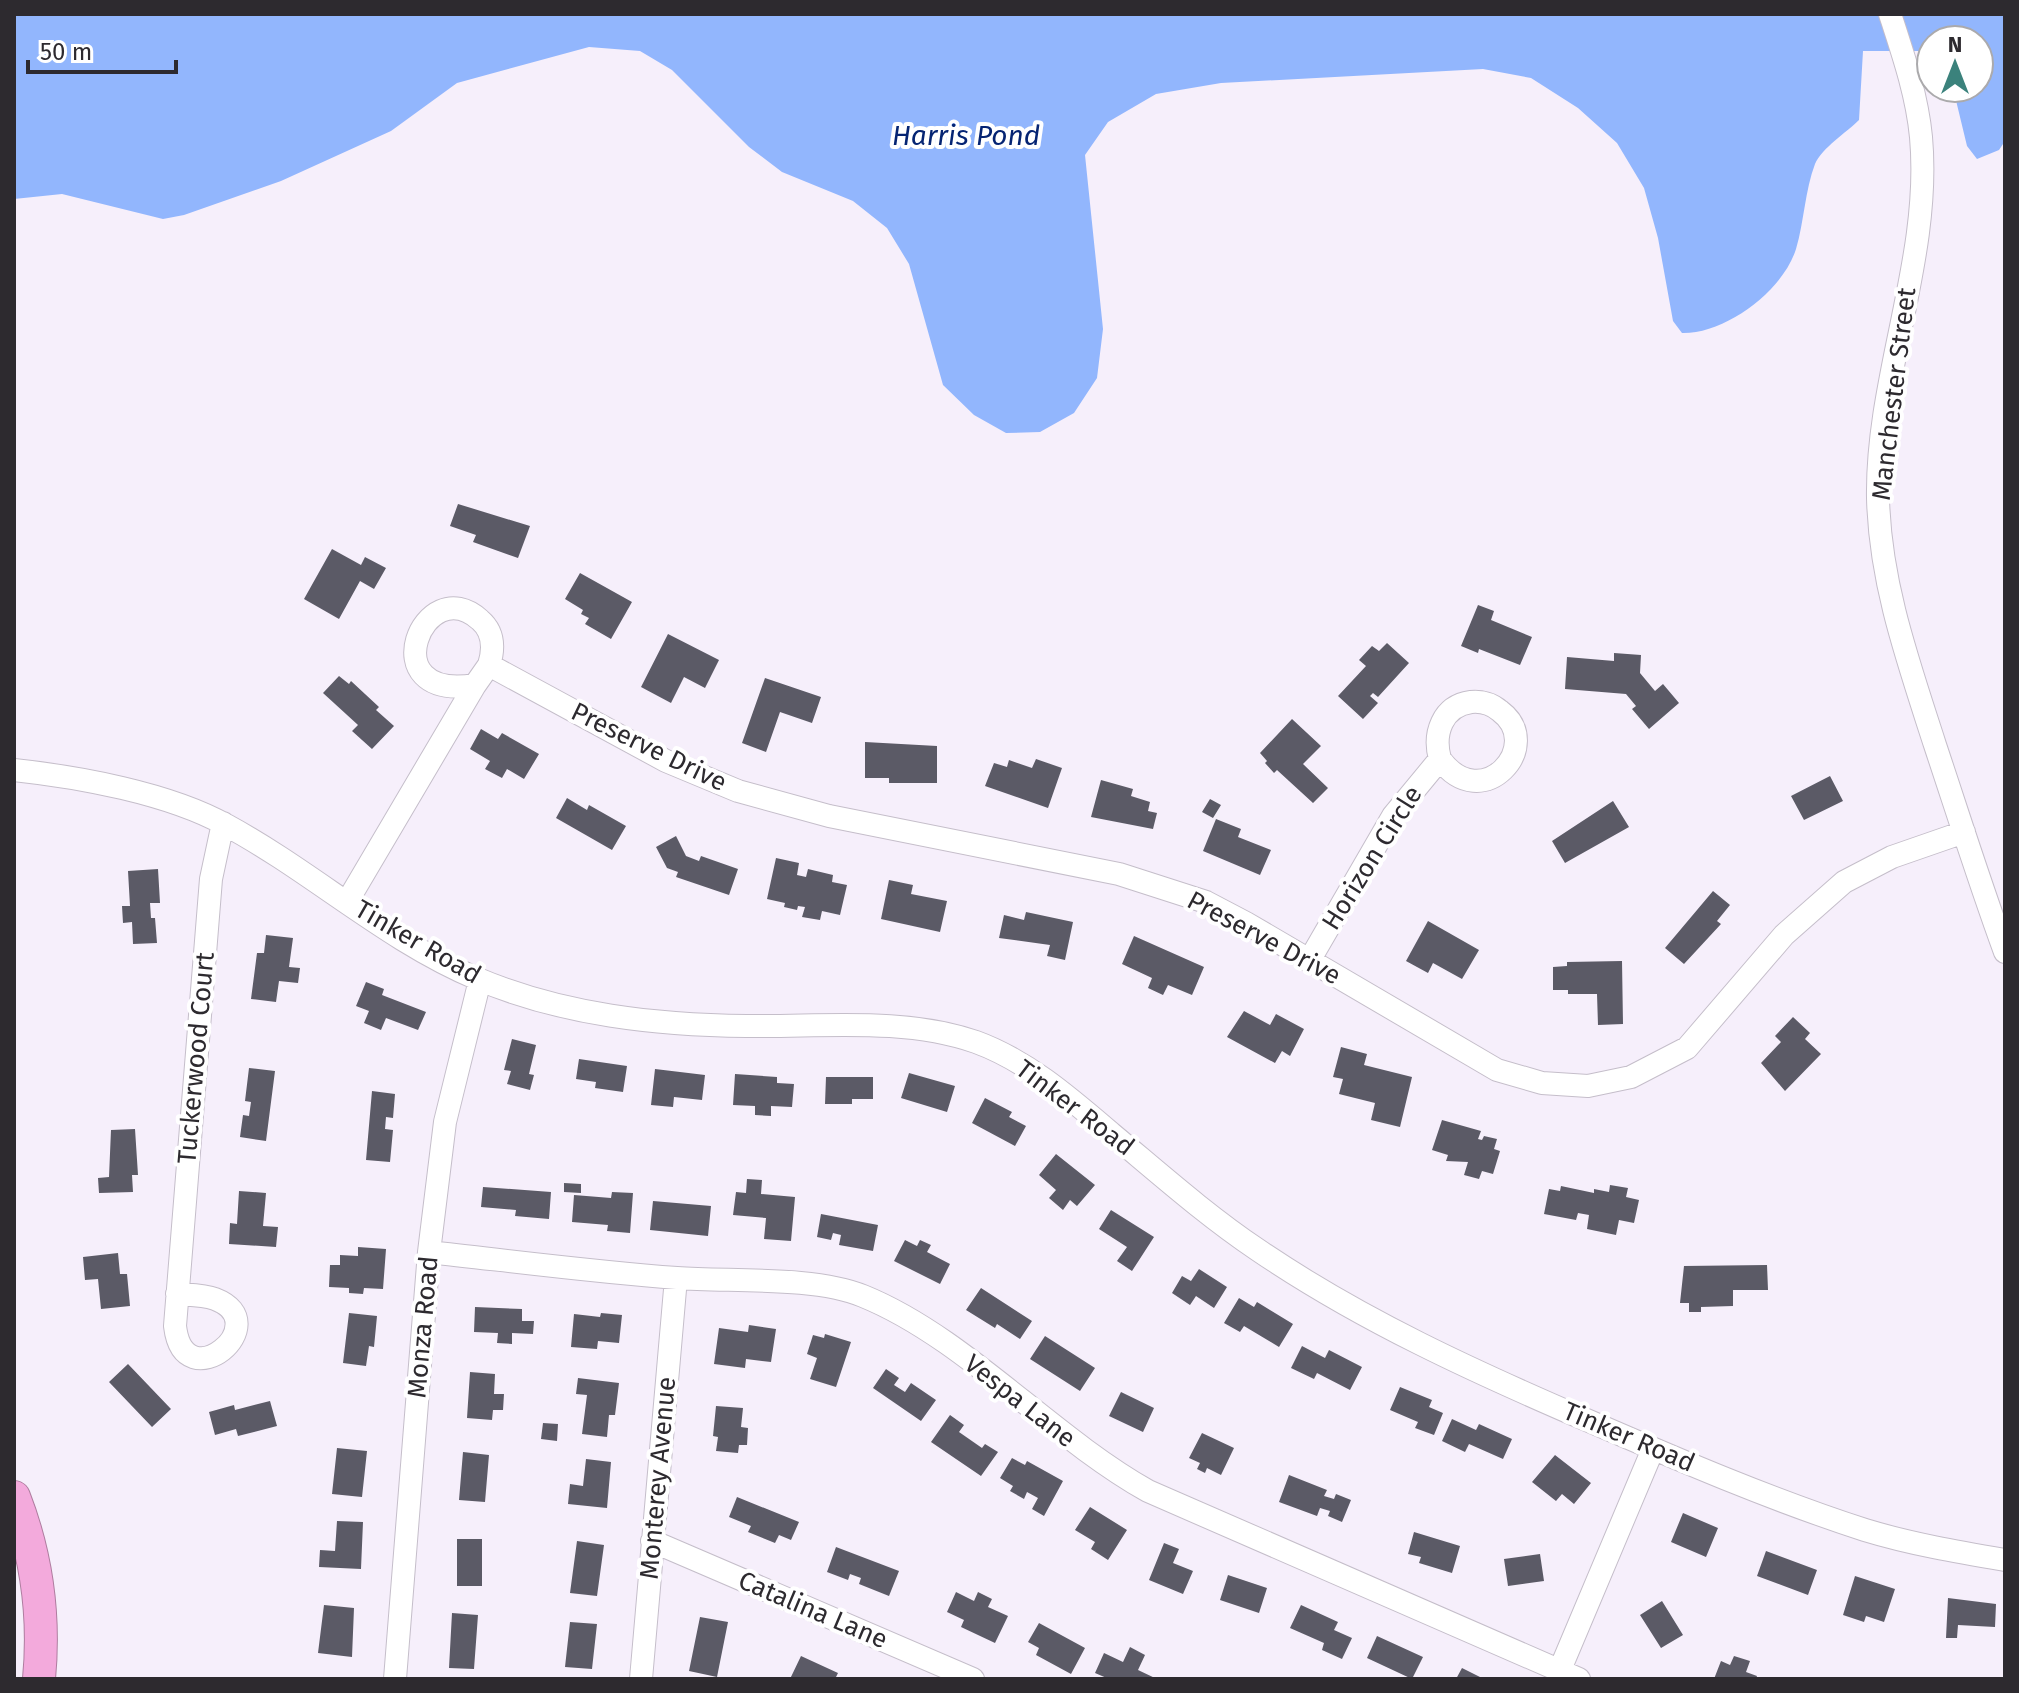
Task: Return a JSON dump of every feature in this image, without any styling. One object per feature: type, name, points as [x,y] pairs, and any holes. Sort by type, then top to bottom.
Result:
[{"type":"highway","points":[[14,1497],[37,1578],[42,1634],[39,1679]]},
{"type":"street","name":"Manchester Street","points":[[1890,14],[1905,62],[1921,138],[1922,185],[1882,448],[1878,494],[1880,540],[1897,623],[2005,952]]},
{"type":"street","points":[[347,902],[489,665],[492,640],[478,618],[454,609],[441,611],[421,627],[414,651],[424,675],[446,687],[475,685]]},
{"type":"street","name":"Preserve Drive","points":[[489,665],[666,761],[738,791],[829,816],[1104,871],[1163,886],[1246,923],[1497,1070],[1565,1087],[1610,1083],[1654,1068],[1687,1048],[1793,926],[1844,882],[1892,857],[1964,832]]},
{"type":"street","name":"Horizon Circle","points":[[1309,961],[1393,816],[1440,759]]},
{"type":"street","name":"Tinker Road","points":[[14,770],[140,794],[223,823],[412,945],[480,980],[547,1003],[636,1020],[749,1026],[887,1026],[933,1031],[978,1043],[1020,1063],[1059,1089],[1200,1208],[1313,1286],[1435,1351],[1653,1449],[1867,1530],[2005,1560]]},
{"type":"street","name":"Tuckerwood Court","points":[[177,1294],[211,879],[223,823]]},
{"type":"street","name":"Monza Road","points":[[395,1679],[429,1252],[445,1122],[480,980]]},
{"type":"street","name":"Vespa Lane","points":[[429,1252],[676,1278],[793,1282],[862,1295],[922,1328],[1108,1468],[1148,1491],[1565,1676]]},
{"type":"street","name":"Monterey Avenue","points":[[641,1679],[676,1278]]},
{"type":"street","points":[[1565,1676],[1653,1449]]},
{"type":"street","name":"Catalina Lane","points":[[652,1541],[973,1679]]},
{"type":"water","name":"Harris Pond","points":[[14,14],[2005,14],[2005,141],[1999,150],[1977,159],[1967,146],[1957,104],[1995,104],[1995,24],[1915,24],[1915,51],[1863,51],[1859,120],[1829,146],[1815,164],[1799,239],[1789,265],[1766,294],[1734,318],[1699,331],[1682,333],[1673,321],[1658,238],[1644,188],[1617,143],[1578,108],[1531,78],[1483,69],[1221,83],[1156,94],[1108,122],[1085,155],[1103,329],[1097,378],[1074,413],[1040,432],[1006,433],[974,415],[943,385],[909,264],[887,228],[853,201],[782,172],[749,147],[672,70],[640,51],[589,47],[457,83],[391,131],[281,181],[184,215],[163,219],[62,194],[14,199]]},
{"type":"building","points":[[458,504],[530,526],[518,558],[473,542],[476,535],[450,526]]},
{"type":"building","points":[[332,549],[361,565],[365,557],[386,568],[374,589],[360,581],[339,619],[304,599]]},
{"type":"building","points":[[580,573],[632,602],[611,639],[585,624],[589,618],[581,614],[583,610],[565,599]]},
{"type":"building","points":[[1478,605],[1494,611],[1491,620],[1532,637],[1520,665],[1479,649],[1478,653],[1461,646]]},
{"type":"building","points":[[668,634],[719,660],[705,688],[684,677],[671,703],[641,687]]},
{"type":"building","points":[[1387,643],[1409,663],[1378,697],[1373,693],[1370,696],[1378,703],[1363,719],[1338,696],[1366,666],[1359,660],[1372,646],[1379,651]]},
{"type":"building","points":[[1614,653],[1641,655],[1640,673],[1655,691],[1663,684],[1679,703],[1649,729],[1632,709],[1636,706],[1626,694],[1565,689],[1567,657],[1614,661]]},
{"type":"building","points":[[339,676],[349,684],[351,681],[394,726],[372,749],[352,731],[358,725],[323,693]]},
{"type":"building","points":[[765,678],[821,697],[812,723],[780,712],[766,752],[742,743]]},
{"type":"building","points":[[1292,719],[1321,746],[1303,764],[1328,788],[1313,803],[1277,770],[1274,773],[1260,753]]},
{"type":"building","points":[[481,729],[498,739],[502,733],[539,754],[524,779],[507,769],[502,778],[485,769],[490,761],[470,749]]},
{"type":"building","points":[[865,742],[937,746],[937,783],[889,783],[889,778],[865,778]]},
{"type":"building","points":[[1036,759],[1062,768],[1048,808],[985,786],[994,763],[1007,767],[1009,760],[1032,768]]},
{"type":"building","points":[[1830,776],[1843,801],[1804,820],[1791,796]]},
{"type":"building","points":[[1101,780],[1133,789],[1131,796],[1150,802],[1148,811],[1157,813],[1153,829],[1091,817]]},
{"type":"building","points":[[567,798],[587,810],[589,805],[626,826],[612,850],[556,818]]},
{"type":"building","points":[[1210,799],[1221,805],[1213,818],[1202,812]]},
{"type":"building","points":[[1613,801],[1629,827],[1565,863],[1552,841]]},
{"type":"building","points":[[1216,819],[1241,829],[1238,837],[1271,850],[1260,875],[1203,851]]},
{"type":"building","points":[[676,836],[686,856],[699,861],[701,856],[738,869],[729,895],[676,877],[678,872],[667,868],[656,847]]},
{"type":"building","points":[[776,858],[799,863],[797,875],[806,877],[808,869],[833,875],[832,882],[847,885],[840,915],[822,911],[820,920],[802,917],[805,907],[798,906],[797,910],[784,907],[785,903],[767,899]]},
{"type":"building","points":[[158,869],[160,903],[150,903],[157,943],[133,944],[132,922],[123,923],[122,906],[130,906],[128,871]]},
{"type":"building","points":[[889,880],[913,885],[911,894],[947,901],[940,932],[881,919]]},
{"type":"building","points":[[1713,891],[1730,905],[1717,921],[1721,924],[1684,964],[1665,948]]},
{"type":"building","points":[[1026,912],[1073,922],[1065,960],[1047,956],[1050,945],[999,938],[1004,915],[1024,920]]},
{"type":"building","points":[[1428,921],[1479,950],[1462,979],[1433,963],[1428,973],[1406,961]]},
{"type":"building","points":[[266,935],[293,938],[289,967],[300,968],[298,983],[279,981],[276,1002],[251,999],[257,953],[264,953]]},
{"type":"building","points":[[1134,936],[1204,967],[1192,995],[1168,985],[1163,995],[1148,988],[1152,978],[1122,964]]},
{"type":"building","points":[[1622,961],[1623,1024],[1598,1025],[1597,994],[1568,994],[1568,990],[1553,990],[1553,967],[1567,966],[1567,962]]},
{"type":"building","points":[[366,982],[384,989],[382,995],[426,1012],[418,1030],[386,1018],[381,1030],[364,1023],[369,1011],[356,1006]]},
{"type":"building","points":[[1244,1011],[1270,1025],[1276,1014],[1304,1029],[1290,1056],[1282,1051],[1275,1063],[1227,1037]]},
{"type":"building","points":[[1793,1017],[1810,1033],[1805,1039],[1821,1054],[1785,1091],[1761,1063],[1781,1042],[1775,1036]]},
{"type":"building","points":[[512,1039],[536,1045],[529,1074],[534,1075],[530,1090],[507,1084],[511,1071],[504,1070]]},
{"type":"building","points":[[1341,1047],[1367,1054],[1364,1065],[1412,1077],[1400,1127],[1371,1120],[1375,1103],[1339,1094],[1343,1079],[1333,1077]]},
{"type":"building","points":[[579,1059],[627,1066],[623,1092],[595,1088],[596,1082],[576,1079]]},
{"type":"building","points":[[249,1068],[275,1071],[266,1141],[240,1137],[243,1115],[249,1116],[251,1102],[245,1101]]},
{"type":"building","points":[[655,1069],[705,1075],[702,1100],[674,1097],[673,1107],[651,1105]]},
{"type":"building","points":[[909,1073],[955,1086],[947,1112],[901,1098]]},
{"type":"building","points":[[735,1074],[777,1077],[777,1083],[794,1084],[792,1107],[771,1106],[771,1116],[755,1115],[755,1106],[733,1105]]},
{"type":"building","points":[[826,1077],[873,1077],[873,1099],[852,1099],[852,1104],[825,1104]]},
{"type":"building","points":[[372,1091],[395,1094],[393,1118],[386,1117],[385,1129],[393,1130],[390,1162],[366,1160]]},
{"type":"building","points":[[985,1098],[1012,1112],[1009,1117],[1026,1126],[1015,1146],[972,1123]]},
{"type":"building","points":[[1442,1120],[1481,1131],[1478,1139],[1482,1140],[1484,1136],[1497,1139],[1494,1149],[1500,1151],[1493,1174],[1482,1171],[1479,1179],[1464,1175],[1468,1162],[1446,1161],[1448,1155],[1432,1150]]},
{"type":"building","points":[[135,1129],[138,1175],[132,1175],[133,1192],[99,1193],[98,1178],[109,1177],[111,1130]]},
{"type":"building","points":[[1056,1154],[1095,1185],[1077,1206],[1070,1200],[1063,1210],[1049,1198],[1056,1190],[1039,1175]]},
{"type":"building","points":[[747,1179],[762,1180],[761,1194],[795,1197],[791,1241],[764,1239],[766,1218],[733,1215],[736,1192],[746,1193]]},
{"type":"building","points":[[564,1183],[581,1184],[581,1193],[564,1192]]},
{"type":"building","points":[[1610,1185],[1628,1188],[1626,1197],[1639,1200],[1634,1223],[1619,1220],[1616,1235],[1587,1229],[1589,1215],[1578,1213],[1576,1220],[1544,1214],[1549,1189],[1560,1191],[1561,1186],[1594,1193],[1594,1189],[1609,1192]]},
{"type":"building","points":[[483,1187],[551,1192],[549,1219],[515,1216],[516,1210],[481,1207]]},
{"type":"building","points":[[239,1191],[266,1193],[263,1226],[278,1227],[276,1247],[229,1244],[230,1223],[237,1224]]},
{"type":"building","points":[[612,1192],[633,1193],[630,1233],[607,1231],[608,1225],[572,1222],[574,1195],[611,1198]]},
{"type":"building","points":[[653,1201],[711,1206],[708,1236],[650,1230]]},
{"type":"building","points":[[1111,1210],[1154,1237],[1132,1271],[1117,1261],[1127,1247],[1099,1229]]},
{"type":"building","points":[[821,1214],[878,1225],[873,1251],[839,1245],[841,1235],[833,1233],[831,1240],[817,1237]]},
{"type":"building","points":[[905,1240],[917,1246],[920,1240],[931,1245],[927,1252],[950,1264],[940,1284],[894,1261]]},
{"type":"building","points":[[358,1247],[386,1249],[383,1289],[364,1288],[363,1294],[349,1293],[349,1288],[329,1287],[330,1265],[340,1265],[340,1255],[358,1256]]},
{"type":"building","points":[[118,1253],[120,1274],[127,1274],[130,1306],[101,1309],[98,1279],[85,1280],[83,1257]]},
{"type":"building","points":[[1767,1265],[1768,1290],[1733,1290],[1733,1306],[1701,1307],[1701,1312],[1689,1312],[1689,1303],[1680,1303],[1684,1266]]},
{"type":"building","points":[[1199,1269],[1227,1287],[1214,1308],[1196,1296],[1190,1305],[1172,1293],[1182,1276],[1191,1281]]},
{"type":"building","points":[[981,1288],[1032,1321],[1020,1339],[966,1310]]},
{"type":"building","points":[[1239,1298],[1254,1307],[1257,1302],[1293,1324],[1279,1347],[1244,1326],[1240,1332],[1224,1323]]},
{"type":"building","points":[[475,1307],[522,1309],[522,1321],[534,1321],[533,1334],[512,1333],[512,1344],[497,1343],[498,1333],[474,1332]]},
{"type":"building","points":[[349,1313],[377,1316],[374,1347],[369,1346],[366,1366],[343,1363]]},
{"type":"building","points":[[601,1313],[622,1315],[619,1343],[598,1341],[597,1349],[571,1347],[574,1314],[600,1317]]},
{"type":"building","points":[[749,1325],[776,1329],[771,1362],[746,1359],[745,1368],[714,1364],[719,1328],[748,1332]]},
{"type":"building","points":[[825,1334],[851,1342],[836,1387],[810,1379],[817,1358],[807,1354],[813,1335],[824,1338]]},
{"type":"building","points":[[1045,1336],[1095,1368],[1080,1391],[1030,1359]]},
{"type":"building","points":[[1302,1346],[1325,1358],[1329,1350],[1362,1367],[1350,1390],[1317,1373],[1314,1379],[1291,1368]]},
{"type":"building","points":[[128,1364],[171,1409],[152,1427],[109,1382]]},
{"type":"building","points":[[886,1369],[899,1378],[894,1385],[905,1392],[911,1383],[936,1400],[921,1421],[873,1388]]},
{"type":"building","points":[[470,1372],[495,1374],[494,1394],[504,1394],[503,1410],[493,1410],[492,1420],[467,1418]]},
{"type":"building","points":[[578,1378],[619,1383],[615,1415],[609,1415],[607,1437],[582,1434],[587,1395],[576,1394]]},
{"type":"building","points":[[1400,1387],[1432,1400],[1429,1407],[1443,1413],[1434,1435],[1415,1428],[1418,1422],[1390,1410]]},
{"type":"building","points":[[1121,1392],[1154,1408],[1143,1432],[1109,1416]]},
{"type":"building","points":[[270,1401],[277,1426],[238,1436],[236,1429],[215,1435],[209,1412],[234,1405],[235,1410]]},
{"type":"building","points":[[716,1406],[743,1408],[741,1427],[748,1428],[747,1445],[739,1445],[738,1453],[716,1451],[718,1437],[713,1436]]},
{"type":"building","points":[[950,1415],[964,1425],[959,1432],[982,1448],[985,1444],[998,1452],[981,1476],[931,1442]]},
{"type":"building","points":[[1452,1419],[1476,1430],[1479,1424],[1512,1439],[1503,1459],[1469,1444],[1465,1452],[1442,1441]]},
{"type":"building","points":[[543,1423],[558,1424],[557,1441],[541,1439]]},
{"type":"building","points":[[1202,1433],[1234,1448],[1221,1475],[1207,1468],[1205,1473],[1197,1469],[1200,1463],[1189,1458]]},
{"type":"building","points":[[337,1448],[367,1451],[362,1497],[332,1494]]},
{"type":"building","points":[[463,1452],[489,1455],[485,1502],[459,1500]]},
{"type":"building","points":[[1555,1455],[1591,1483],[1574,1504],[1562,1494],[1556,1501],[1532,1482]]},
{"type":"building","points":[[1012,1458],[1025,1465],[1027,1461],[1063,1481],[1044,1516],[1032,1509],[1038,1498],[1027,1492],[1024,1499],[1010,1491],[1013,1486],[1000,1478]]},
{"type":"building","points":[[586,1459],[611,1462],[607,1508],[568,1504],[570,1484],[583,1486]]},
{"type":"building","points":[[1289,1475],[1327,1490],[1324,1496],[1334,1499],[1336,1494],[1351,1500],[1342,1522],[1328,1516],[1330,1511],[1320,1508],[1317,1516],[1279,1502]]},
{"type":"building","points":[[737,1497],[799,1522],[791,1540],[779,1535],[775,1543],[748,1532],[751,1526],[729,1517]]},
{"type":"building","points":[[1090,1507],[1127,1530],[1108,1560],[1091,1549],[1095,1542],[1075,1530]]},
{"type":"building","points":[[1683,1513],[1718,1528],[1706,1557],[1671,1542]]},
{"type":"building","points":[[337,1521],[363,1522],[361,1569],[319,1567],[320,1550],[335,1551]]},
{"type":"building","points":[[1414,1532],[1460,1546],[1452,1573],[1419,1563],[1421,1557],[1408,1554]]},
{"type":"building","points":[[457,1539],[482,1539],[482,1586],[457,1586]]},
{"type":"building","points":[[577,1541],[604,1545],[597,1596],[570,1593]]},
{"type":"building","points":[[1164,1543],[1179,1549],[1173,1563],[1193,1571],[1183,1594],[1149,1580]]},
{"type":"building","points":[[836,1547],[899,1571],[889,1596],[859,1584],[861,1578],[850,1574],[848,1580],[827,1572]]},
{"type":"building","points":[[1766,1551],[1817,1570],[1808,1595],[1757,1576]]},
{"type":"building","points":[[1540,1554],[1544,1581],[1508,1586],[1504,1559]]},
{"type":"building","points":[[1228,1575],[1267,1588],[1259,1613],[1220,1600]]},
{"type":"building","points":[[1855,1576],[1895,1589],[1884,1622],[1866,1616],[1864,1622],[1843,1615]]},
{"type":"building","points":[[956,1592],[974,1601],[978,1592],[992,1599],[988,1607],[1008,1616],[995,1643],[961,1627],[964,1620],[947,1612]]},
{"type":"building","points":[[1948,1598],[1996,1604],[1995,1627],[1958,1625],[1957,1638],[1946,1638]]},
{"type":"building","points":[[1662,1601],[1683,1635],[1661,1648],[1640,1615]]},
{"type":"building","points":[[324,1605],[354,1608],[352,1657],[318,1653]]},
{"type":"building","points":[[1301,1605],[1338,1622],[1334,1630],[1352,1638],[1342,1659],[1322,1650],[1324,1643],[1290,1628]]},
{"type":"building","points":[[452,1613],[478,1615],[474,1669],[449,1668]]},
{"type":"building","points":[[700,1617],[728,1622],[717,1677],[689,1671]]},
{"type":"building","points":[[570,1622],[597,1624],[592,1669],[565,1667]]},
{"type":"building","points":[[1039,1623],[1085,1648],[1071,1674],[1036,1655],[1039,1648],[1028,1642]]},
{"type":"building","points":[[1377,1636],[1423,1657],[1412,1679],[1367,1658]]},
{"type":"building","points":[[1130,1647],[1145,1655],[1138,1670],[1157,1679],[1109,1679],[1095,1673],[1104,1653],[1123,1662]]},
{"type":"building","points":[[801,1656],[838,1673],[835,1679],[790,1679]]},
{"type":"building","points":[[1734,1656],[1750,1661],[1746,1672],[1757,1676],[1756,1679],[1714,1679],[1721,1661],[1730,1665]]},
{"type":"building","points":[[1462,1668],[1484,1679],[1456,1679]]}]
